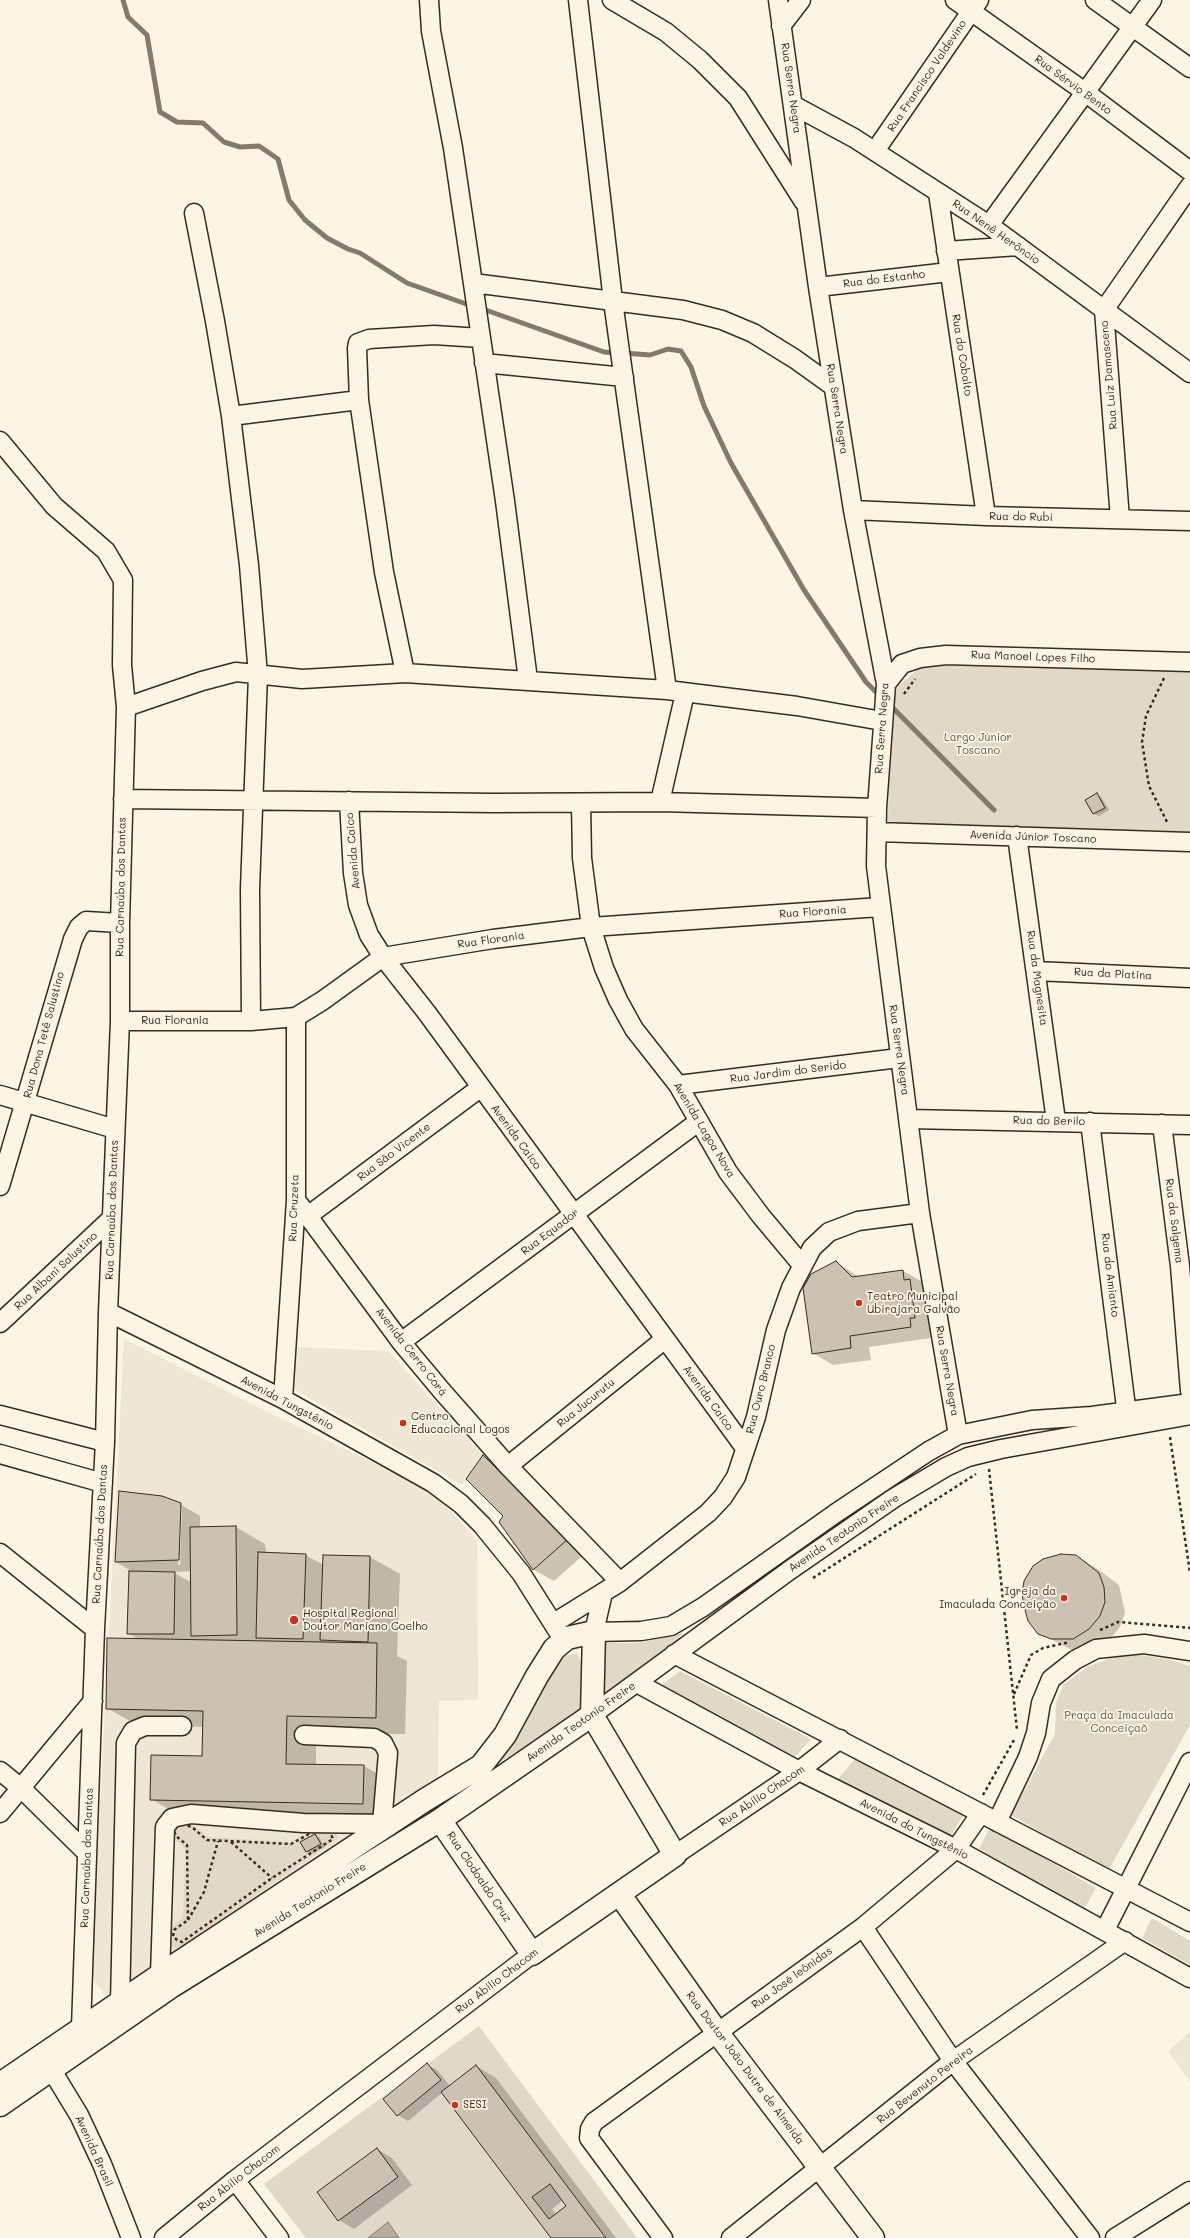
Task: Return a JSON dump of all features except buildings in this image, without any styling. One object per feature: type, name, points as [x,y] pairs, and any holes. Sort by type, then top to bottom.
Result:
[{"type":"main road","name":"Avenida Teotonio Freire","points":[[0,2084],[81,2028],[387,1824],[481,1766],[505,1735],[537,1676],[558,1632],[578,1634],[594,1632]]},
{"type":"main road","points":[[594,1632],[592,1715],[675,1855]]},
{"type":"main road","name":"Avenida Teotonio Freire","points":[[0,2105],[172,1986],[440,1820],[592,1715]]},
{"type":"main road","name":"Rua Clodoaldo Cruz","points":[[440,1820],[532,1954]]},
{"type":"main road","name":"Rua Abílio Chacom","points":[[532,1954],[620,1895],[675,1855]]},
{"type":"main road","name":"Rua Doutor João Dutra de Almeida","points":[[620,1895],[717,2032],[873,2238]]},
{"type":"street","points":[[429,0],[431,31],[453,148],[473,283],[528,680]]},
{"type":"street","points":[[578,0],[613,301],[667,690]]},
{"type":"street","points":[[612,0],[666,32],[700,60],[738,98],[808,208]]},
{"type":"street","name":"Rua Serra Negra","points":[[778,0],[818,287],[853,510],[886,684],[882,721],[877,808],[876,866],[899,1058],[920,1213],[958,1435]]},
{"type":"street","points":[[781,26],[802,0]]},
{"type":"street","name":"Rua Sérvio Bento","points":[[955,0],[975,6],[1085,92],[1190,171]]},
{"type":"street","points":[[1095,0],[1190,68]]},
{"type":"street","points":[[989,225],[1152,0]]},
{"type":"street","name":"Rua Francisco Valdevino","points":[[875,151],[975,6]]},
{"type":"street","name":"Rua Nenê Herôncio","points":[[793,105],[875,151],[989,225],[1190,373]]},
{"type":"street","name":"Rua Luiz Damasceno","points":[[1120,520],[1104,310],[1190,186]]},
{"type":"street","name":"Rua do Cobalto","points":[[938,193],[986,516]]},
{"type":"street","points":[[194,213],[216,321],[231,416],[248,557],[258,675],[250,889],[251,1021]]},
{"type":"street","points":[[946,252],[1018,246]]},
{"type":"street","name":"Rua do Estanho","points":[[818,287],[949,272]]},
{"type":"street","points":[[473,283],[683,310],[722,320],[753,333],[795,359],[834,387]]},
{"type":"street","points":[[405,673],[384,572],[359,400],[358,343],[363,340],[434,335],[481,338]]},
{"type":"street","points":[[484,363],[624,377]]},
{"type":"street","points":[[231,416],[359,400]]},
{"type":"street","name":"Rua Carnaúba dos Dantas","points":[[0,440],[54,506],[106,551],[123,580],[122,666],[126,707],[120,923],[120,1021],[111,1219],[105,1442],[92,1701],[81,2028]]},
{"type":"street","name":"Rua do Rubi","points":[[853,510],[986,516],[1190,521]]},
{"type":"street","name":"Rua Manoel Lopes Filho","points":[[886,684],[902,664],[920,658],[946,655],[1190,662]]},
{"type":"street","points":[[126,707],[202,681],[236,672],[302,679],[405,673],[667,690],[797,706],[882,721]]},
{"type":"street","points":[[660,802],[685,693]]},
{"type":"street","points":[[123,799],[581,803],[660,802],[877,808]]},
{"type":"street","name":"Avenida Caico","points":[[349,801],[353,873],[358,905],[369,935],[383,957],[427,1013],[480,1088],[745,1448]]},
{"type":"street","name":"Avenida Lagoa Nova","points":[[581,803],[582,858],[591,927],[604,968],[621,1006],[634,1029],[678,1085],[728,1172],[761,1216],[802,1265]]},
{"type":"street","name":"Avenida Júnior Toscano","points":[[877,832],[1190,842]]},
{"type":"street","name":"Rua da Magnesita","points":[[1017,836],[1056,1121]]},
{"type":"street","name":"Rua Florania","points":[[120,1021],[251,1021],[296,1017],[322,1002],[383,957],[493,939],[591,927],[880,907]]},
{"type":"street","name":"Rua Dona Tetê Salustino","points":[[0,1186],[25,1103],[50,1010],[72,939],[79,927],[86,921],[120,923]]},
{"type":"street","name":"Rua da Platina","points":[[1036,971],[1190,978]]},
{"type":"street","name":"Rua Cruzeta","points":[[284,1399],[296,1200],[296,1017]]},
{"type":"street","name":"Rua Jardim do Serido","points":[[678,1085],[899,1058]]},
{"type":"street","name":"Rua São Vicente","points":[[309,1216],[480,1088]]},
{"type":"street","points":[[0,1094],[25,1103],[115,1129]]},
{"type":"street","name":"Rua do Berilo","points":[[908,1119],[1190,1125]]},
{"type":"street","name":"Rua Equador","points":[[401,1342],[698,1122]]},
{"type":"street","name":"Rua do Amianto","points":[[1090,1122],[1128,1419]]},
{"type":"street","name":"Rua da Salgema","points":[[1162,1124],[1185,1266],[1190,1391]]},
{"type":"street","name":"Avenida Cerro Corá","points":[[296,1200],[401,1342],[508,1466],[620,1582]]},
{"type":"street","name":"Rua Ouro Branco","points":[[558,1632],[604,1593],[713,1508],[723,1497],[736,1476],[756,1417],[776,1330],[791,1288],[812,1248],[829,1232],[858,1221],[920,1213]]},
{"type":"street","name":"Rua Albani Salustino","points":[[0,1323],[111,1219]]},
{"type":"street","name":"Avenida Tungstênio","points":[[108,1312],[284,1399],[433,1484],[461,1504],[482,1525],[520,1573],[558,1632]]},
{"type":"street","name":"Rua Jucurutu","points":[[508,1466],[665,1340]]},
{"type":"street","name":"Avenida Teotonio Freire","points":[[592,1715],[637,1684],[674,1654],[894,1498],[946,1467],[968,1457],[1190,1403]]},
{"type":"street","points":[[0,1415],[105,1442]]},
{"type":"street","name":"Avenida Teotonio Freire","points":[[594,1632],[641,1631],[671,1626],[703,1607],[792,1544],[929,1451],[958,1435],[1032,1420],[1128,1419],[1190,1415]]},
{"type":"street","points":[[0,1454],[103,1483]]},
{"type":"street","points":[[792,1544],[803,1562]]},
{"type":"street","points":[[0,1553],[95,1629]]},
{"type":"street","points":[[594,1632],[604,1593]]},
{"type":"street","points":[[997,1822],[1028,1757],[1036,1732],[1041,1703],[1050,1679],[1076,1660],[1096,1650],[1144,1644],[1190,1651]]},
{"type":"street","points":[[674,1654],[840,1739],[981,1805],[997,1822],[1190,1922]]},
{"type":"street","name":"Avenida do Tungstênio","points":[[637,1684],[799,1771],[956,1849],[1190,1978]]},
{"type":"street","points":[[0,1813],[92,1701]]},
{"type":"street","points":[[120,2003],[126,1743],[133,1731],[145,1726],[182,1726]]},
{"type":"street","points":[[160,1975],[165,1827],[172,1818],[191,1814],[303,1824],[387,1824],[388,1753],[384,1743],[374,1738],[304,1735]]},
{"type":"street","name":"Rua Abílio Chacom","points":[[675,1855],[799,1771],[840,1739]]},
{"type":"street","points":[[1104,1930],[1190,1762]]},
{"type":"street","points":[[0,1771],[20,1788],[87,1853]]},
{"type":"street","name":"Rua Clodoaldo Cruz","points":[[425,1800],[440,1820]]},
{"type":"street","name":"Rua José leônidas","points":[[663,2238],[588,2138],[590,2129],[594,2122],[863,1927],[956,1849],[981,1805]]},
{"type":"street","points":[[863,1927],[952,2061],[1090,2238]]},
{"type":"street","name":"Rua Bevenuto Pereira","points":[[731,2238],[952,2061],[1125,1941]]},
{"type":"street","name":"Rua Abílio Chacom","points":[[164,2238],[235,2180],[532,1954]]},
{"type":"street","name":"Avenida Brasil","points":[[51,2069],[78,2115],[102,2164],[130,2237]]},
{"type":"street","points":[[235,2180],[279,2238]]},
{"type":"street","points":[[1115,2238],[1190,2191]]},
{"type":"path","points":[[902,696],[918,675]]},
{"type":"path","points":[[1157,676],[1165,676],[1152,700],[1146,716],[1142,742],[1149,786],[1171,830]]},
{"type":"path","points":[[1169,1432],[1190,1573]]},
{"type":"path","points":[[810,1579],[989,1466],[1018,1733],[981,1805]]},
{"type":"path","points":[[188,1920],[187,1845],[176,1836],[174,1831],[177,1826],[182,1824],[192,1827],[207,1840],[218,1841],[291,1844],[316,1830],[329,1830],[333,1839],[272,1878],[182,1942],[173,1936],[174,1930],[188,1920],[204,1892],[218,1841]]},
{"type":"path","points":[[231,1841],[272,1878]]},
{"type":"shaded area","name":"Hospital Regional Doutor Mariano Coelho","points":[[124,1339],[284,1420],[433,1491],[477,1540],[478,1700],[439,1701],[438,1777],[117,1994],[107,1995],[91,1979]]},
{"type":"shaded area","name":"Centro Educacional Logos","points":[[297,1347],[388,1351],[483,1455],[462,1485],[295,1390]]},
{"type":"shaded area","points":[[1190,2032],[1190,2082],[1168,2051]]},
{"type":"shaded area","points":[[388,2222],[399,2238],[368,2238]]},
{"type":"green space","name":"Largo Júnior Toscano","points":[[960,661],[1190,672],[1190,833],[888,823],[891,702],[898,686],[917,670],[930,664]]},
{"type":"green space","points":[[685,1633],[600,1699],[599,1643],[638,1643]]},
{"type":"green space","points":[[577,1653],[585,1670],[581,1706],[573,1716],[489,1769],[565,1656]]},
{"type":"green space","name":"Praça da Imaculada Conceiçaõ","points":[[1124,1653],[1167,1659],[1190,1666],[1190,1725],[1108,1871],[1011,1815],[1055,1734],[1056,1702],[1064,1684],[1087,1667]]},
{"type":"green space","points":[[680,1671],[811,1739],[793,1759],[662,1685]]},
{"type":"green space","points":[[855,1759],[964,1814],[949,1838],[838,1779]]},
{"type":"green space","points":[[189,1822],[208,1837],[290,1842],[316,1828],[331,1828],[339,1838],[181,1947],[174,1948],[170,1944],[169,1931],[172,1926],[183,1918],[185,1849],[172,1837],[172,1825]]},
{"type":"green space","points":[[990,1827],[1096,1888],[1084,1909],[979,1849]]},
{"type":"green space","points":[[1152,1918],[1190,1941],[1190,1965],[1142,1938]]},
{"type":"green space","name":"SESI","points":[[479,2026],[637,2238],[306,2238],[264,2184]]},
{"type":"waterway","points":[[123,0],[128,17],[147,35],[160,112],[177,122],[203,123],[224,142],[240,147],[259,146],[278,159],[289,200],[305,220],[327,238],[348,249],[360,253],[407,283],[472,306]]},
{"type":"waterway","points":[[480,308],[604,352],[616,353]]},
{"type":"waterway","points":[[624,353],[650,355],[668,349],[681,351],[691,367],[704,406],[731,463],[804,590],[866,682],[880,696]]},
{"type":"waterway","points":[[889,704],[994,810]]},
{"type":"place","name":"Teatro Municipal Ubirajara Galvão","points":[[859,1303]]},
{"type":"place","name":"Centro Educacional Logos","points":[[403,1423]]},
{"type":"place","name":"Igreja da Imaculada Conceição","points":[[1064,1598]]},
{"type":"place","name":"Hospital Regional Doutor Mariano Coelho","points":[[294,1620]]},
{"type":"place","name":"SESI","points":[[455,2105]]}]
